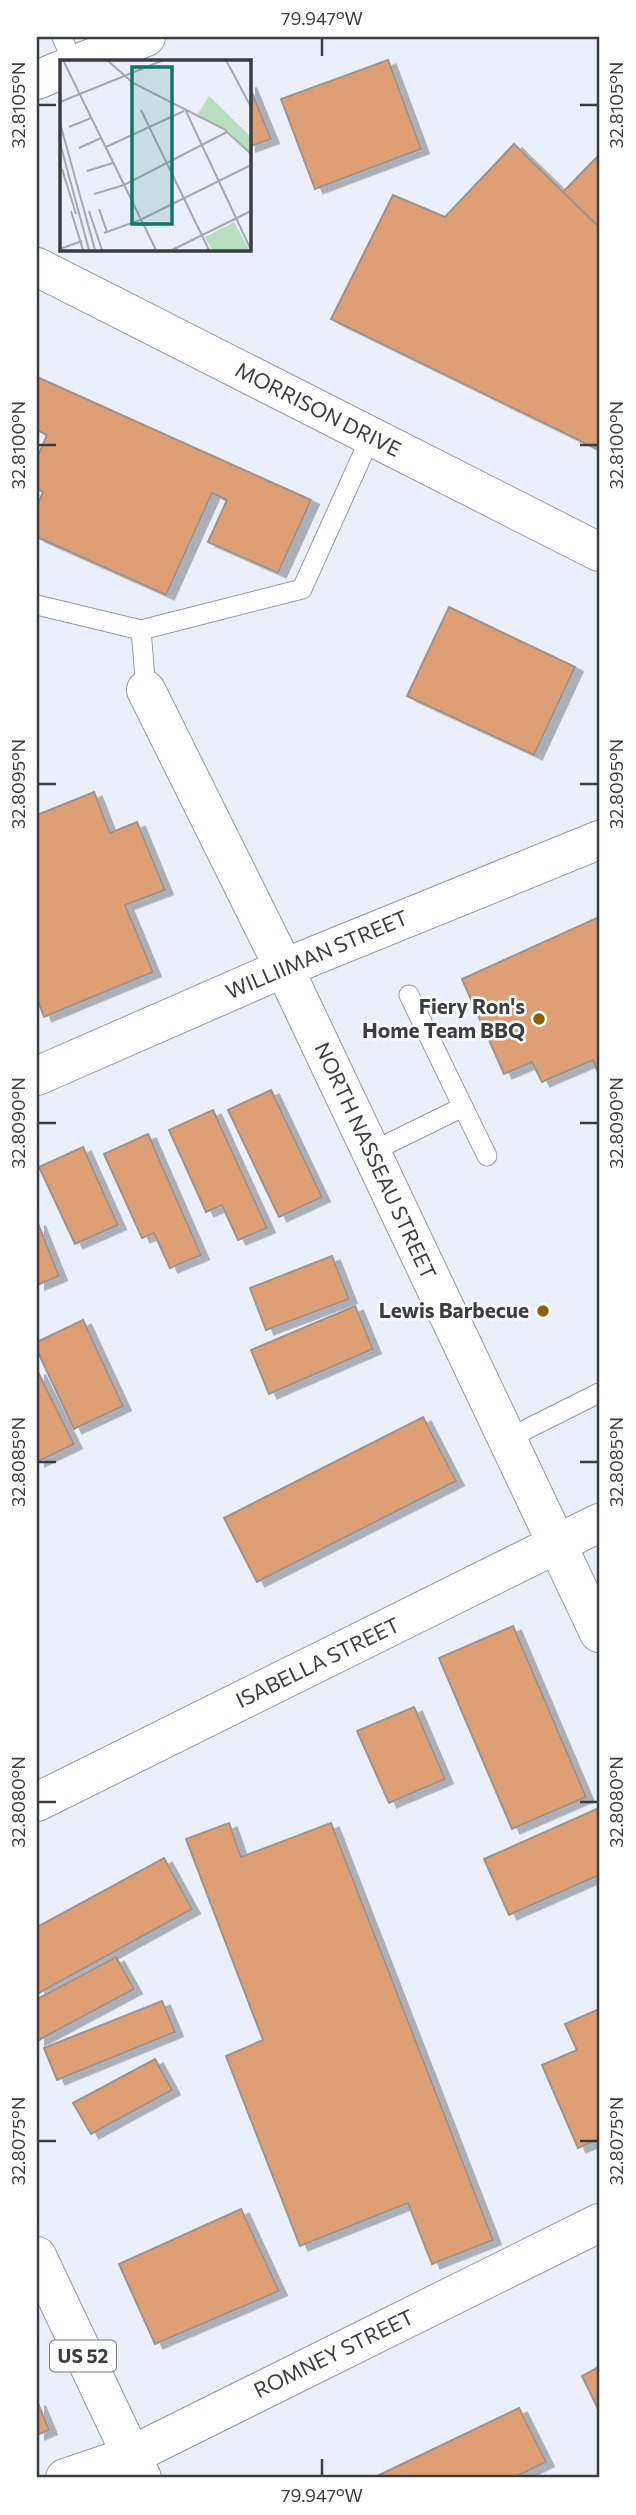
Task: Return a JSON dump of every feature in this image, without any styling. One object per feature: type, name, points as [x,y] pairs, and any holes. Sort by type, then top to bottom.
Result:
[{"type":"street","points":[[87,60],[146,37]]},
{"type":"street","points":[[37,80],[60,70]]},
{"type":"street","name":"MORRISON DRIVE","points":[[37,267],[599,552]]},
{"type":"street","name":"NORTH NASSEAU STREET","points":[[146,690],[284,968],[599,1633]]},
{"type":"street","name":"WILLIIMAN STREET","points":[[37,1076],[284,968],[599,841]]},
{"type":"street","name":"ISABELLA STREET","points":[[37,1802],[599,1523]]},
{"type":"street","name":"ROMNEY STREET","points":[[65,2478],[136,2467],[599,2223]]},
{"type":"street","name":"US 52","points":[[37,2256],[136,2467]]},
{"type":"lane","points":[[62,37],[72,60]]},
{"type":"lane","points":[[37,605],[141,631],[302,589],[371,436]]},
{"type":"lane","points":[[141,631],[146,690]]},
{"type":"lane","points":[[409,996],[486,1156]]},
{"type":"lane","points":[[371,1152],[463,1107]]},
{"type":"lane","points":[[507,1438],[599,1393]]},
{"type":"building","points":[[388,60],[421,149],[315,189],[281,99]]},
{"type":"building","points":[[250,88],[271,139],[250,146]]},
{"type":"building","points":[[514,144],[599,227],[599,450],[331,319],[393,195],[445,217]]},
{"type":"building","points":[[599,155],[599,227],[563,192]]},
{"type":"building","points":[[37,377],[311,500],[278,573],[208,542],[227,500],[212,493],[166,595],[37,537],[37,506],[43,492],[37,489],[37,458],[47,435],[37,430]]},
{"type":"building","points":[[449,607],[575,667],[534,755],[407,696]]},
{"type":"building","points":[[94,792],[110,833],[137,822],[165,890],[125,905],[153,972],[44,1017],[37,998],[37,815]]},
{"type":"building","name":"Fiery Ron's Home Team BBQ","points":[[599,917],[599,1075],[593,1060],[542,1082],[532,1062],[504,1074],[462,979]]},
{"type":"building","points":[[271,1090],[322,1197],[279,1217],[228,1110]]},
{"type":"building","points":[[213,1110],[267,1228],[238,1240],[222,1205],[206,1212],[169,1130]]},
{"type":"building","points":[[148,1134],[201,1255],[170,1268],[154,1233],[142,1238],[104,1154]]},
{"type":"building","points":[[83,1147],[118,1225],[75,1244],[39,1167]]},
{"type":"building","points":[[37,1221],[59,1276],[37,1285]]},
{"type":"building","points":[[332,1256],[349,1299],[266,1330],[250,1288]]},
{"type":"building","points":[[355,1306],[373,1349],[269,1394],[251,1350]]},
{"type":"building","points":[[83,1320],[123,1406],[74,1429],[37,1350],[37,1342]]},
{"type":"building","points":[[37,1370],[74,1444],[37,1462]]},
{"type":"building","points":[[423,1417],[456,1481],[257,1582],[224,1518]]},
{"type":"building","points":[[513,1626],[586,1797],[512,1829],[439,1658]]},
{"type":"building","points":[[414,1707],[445,1779],[389,1803],[357,1731]]},
{"type":"building","points":[[599,1808],[599,1875],[509,1915],[484,1859]]},
{"type":"building","points":[[229,1823],[241,1857],[331,1823],[493,2240],[432,2264],[408,2203],[300,2246],[226,2056],[263,2040],[186,1839]]},
{"type":"building","points":[[164,1858],[192,1909],[37,1994],[37,1927]]},
{"type":"building","points":[[116,1957],[134,1989],[37,2041],[37,1999]]},
{"type":"building","points":[[162,2001],[175,2032],[57,2080],[44,2048]]},
{"type":"building","points":[[599,2009],[599,2139],[578,2148],[542,2065],[577,2050],[565,2024]]},
{"type":"building","points":[[155,2059],[172,2090],[91,2134],[73,2103]]},
{"type":"building","points":[[241,2209],[279,2291],[155,2344],[119,2264]]},
{"type":"building","points":[[599,2367],[599,2411],[582,2376]]},
{"type":"building","points":[[37,2401],[49,2430],[37,2435]]},
{"type":"building","points":[[519,2408],[546,2462],[513,2478],[373,2478]]},
{"type":"place","name":"Fiery Ron's Home Team BBQ","points":[[539,1019]]},
{"type":"place","name":"Lewis Barbecue","points":[[543,1311]]}]
